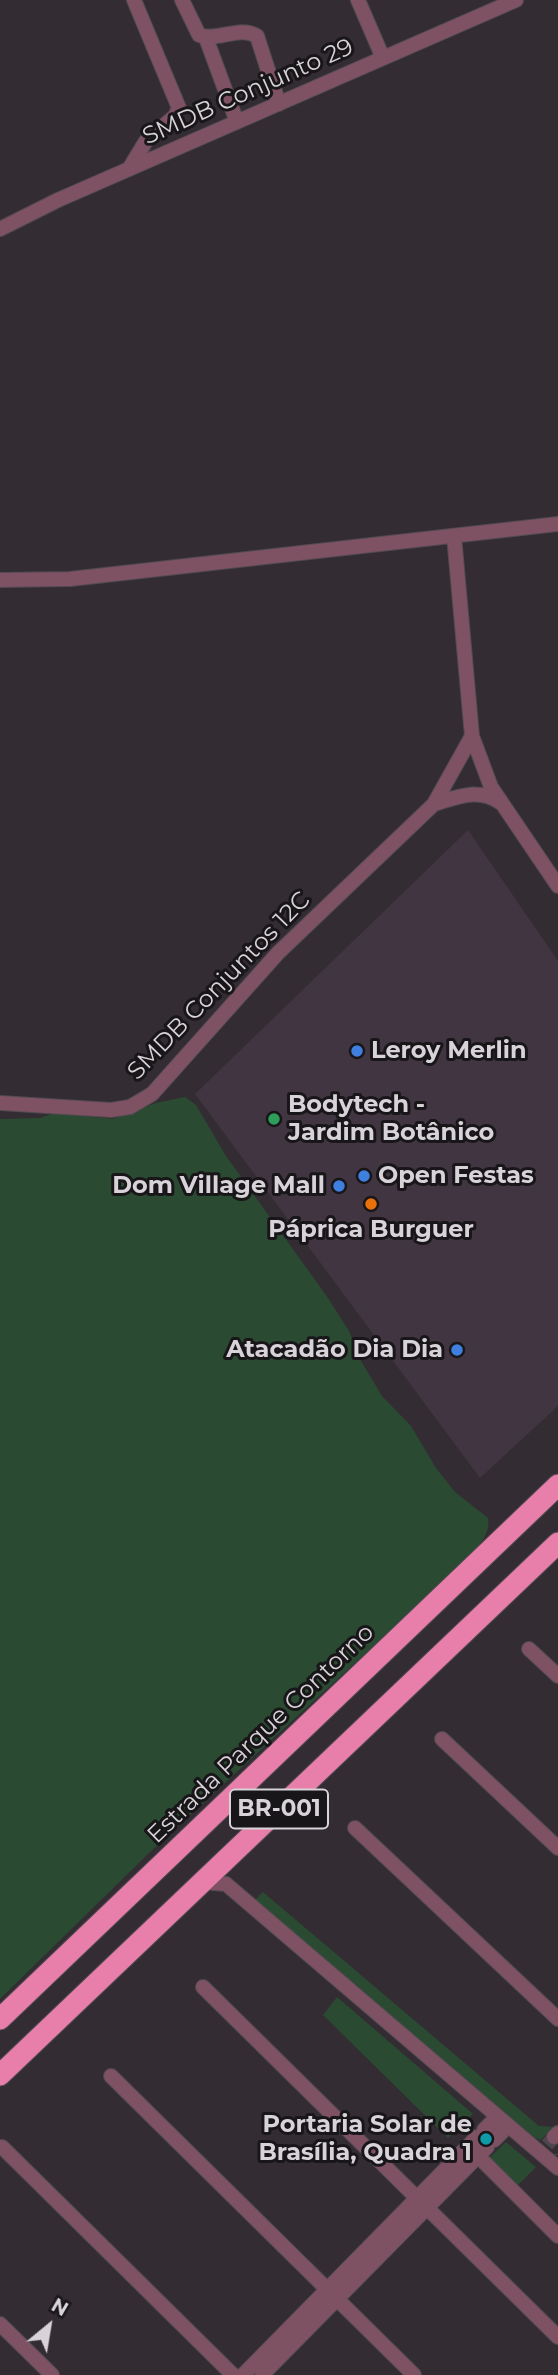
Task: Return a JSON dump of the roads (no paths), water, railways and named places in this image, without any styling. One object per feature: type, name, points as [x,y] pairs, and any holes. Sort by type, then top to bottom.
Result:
[{"type":"highway","name":"Estrada Parque Contorno","points":[[0,2020],[558,1485]]},
{"type":"highway","name":"BR-001","points":[[0,2075],[202,1882],[224,1874],[558,1543]]},
{"type":"street","points":[[129,169],[146,141],[175,116],[179,108],[134,0]]},
{"type":"street","points":[[181,0],[194,27],[206,38],[237,122]]},
{"type":"street","points":[[358,0],[383,58]]},
{"type":"street","points":[[475,0],[481,15]]},
{"type":"street","name":"SMDB Conjunto 29","points":[[0,229],[129,169],[516,0]]},
{"type":"street","points":[[206,38],[244,32],[257,36],[279,104]]},
{"type":"street","points":[[0,580],[70,579],[558,524]]},
{"type":"street","points":[[454,536],[472,736],[483,772],[558,886]]},
{"type":"street","name":"SMDB Conjuntos 12C","points":[[0,1103],[111,1110],[130,1107],[152,1094],[278,953],[434,804],[472,736]]},
{"type":"street","name":"SMDB Conjuntos 12C","points":[[434,804],[473,793],[487,795],[504,806]]},
{"type":"street","points":[[529,1649],[558,1676]]},
{"type":"street","points":[[442,1739],[558,1847]]},
{"type":"street","points":[[355,1828],[558,2019]]},
{"type":"street","points":[[224,1874],[502,2122],[552,2150]]},
{"type":"street","points":[[203,1986],[558,2337]]},
{"type":"street","points":[[111,2076],[414,2375]]},
{"type":"street","points":[[243,2375],[332,2294],[502,2122]]},
{"type":"street","points":[[484,2141],[558,2236]]},
{"type":"street","points":[[2,2147],[233,2375]]},
{"type":"street","points":[[262,2375],[332,2294]]},
{"type":"street","points":[[0,2324],[51,2375]]},
{"type":"tunnel","points":[[547,2145],[554,2137]]},
{"type":"place","name":"Leroy Merlin","points":[[357,1051]]},
{"type":"place","name":"Bodytech - Jardim Botânico","points":[[274,1119]]},
{"type":"place","name":"Open Festas","points":[[364,1176]]},
{"type":"place","name":"Dom Village Mall","points":[[339,1186]]},
{"type":"place","name":"Páprica Burguer","points":[[371,1204]]},
{"type":"place","name":"Atacadão Dia Dia","points":[[457,1350]]},
{"type":"place","name":"Portaria Solar de Brasília, Quadra 1","points":[[486,2139]]}]
